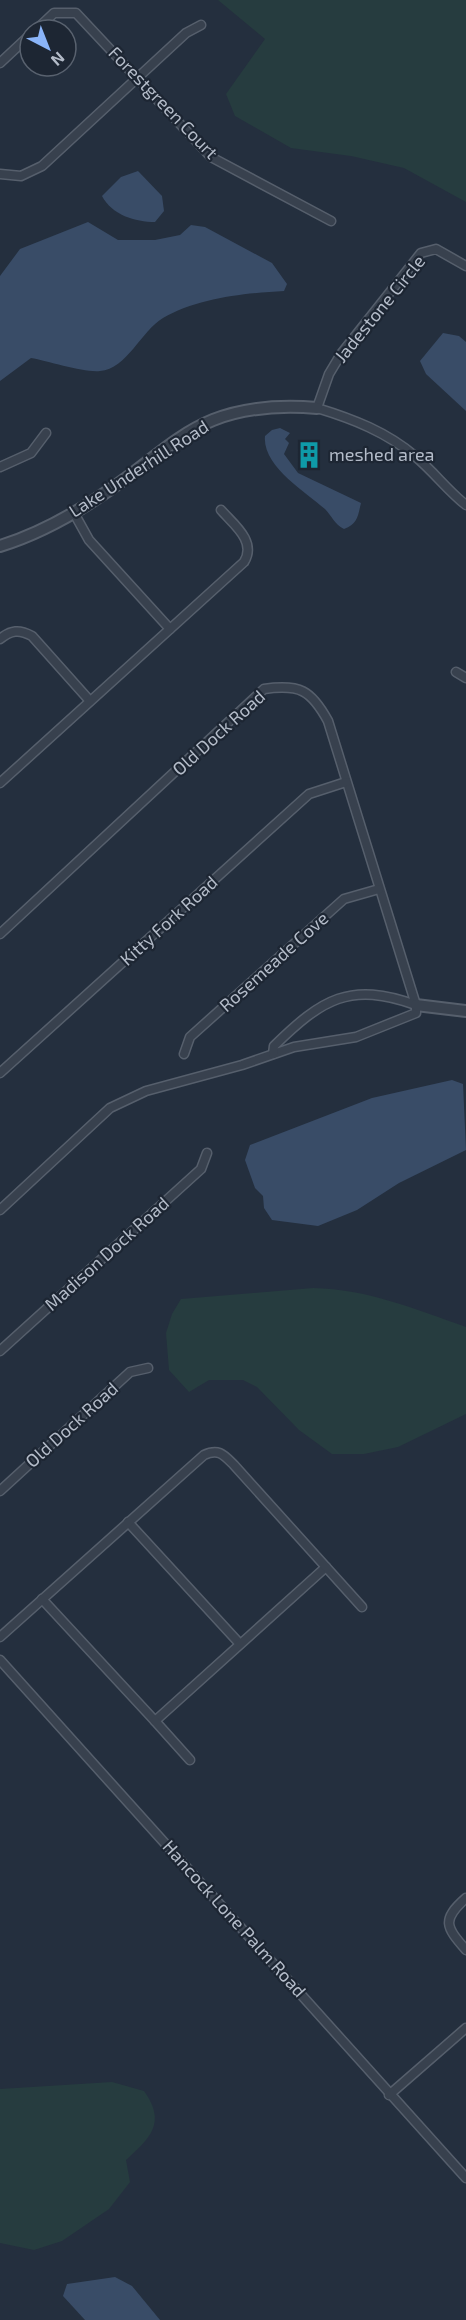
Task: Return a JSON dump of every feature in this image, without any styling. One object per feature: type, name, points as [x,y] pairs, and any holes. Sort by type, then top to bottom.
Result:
[{"type":"street","name":"Forestgreen Court","points":[[49,18],[54,13],[76,13],[216,160],[298,201],[331,221]]},
{"type":"street","points":[[0,174],[21,176],[42,166],[186,33],[201,25]]},
{"type":"street","points":[[0,63],[18,46]]},
{"type":"street","name":"Jadestone Circle","points":[[317,408],[329,374],[341,354],[421,253],[436,249],[466,266]]},
{"type":"street","name":"Lake Underhill Road","points":[[0,546],[74,513],[110,490],[179,438],[213,420],[266,407],[317,408],[365,425],[395,442],[421,462],[466,506]]},
{"type":"street","points":[[0,467],[31,453],[46,433]]},
{"type":"street","points":[[0,783],[247,557],[246,540],[220,510]]},
{"type":"street","points":[[74,513],[89,540],[170,629]]},
{"type":"street","points":[[0,639],[8,632],[22,631],[32,636],[90,701]]},
{"type":"street","points":[[456,672],[466,678]]},
{"type":"street","name":"Old Dock Road","points":[[0,934],[264,689],[284,687],[305,691],[317,701],[328,722],[417,1005]]},
{"type":"street","name":"Kitty Fork Road","points":[[0,1073],[309,794],[346,782]]},
{"type":"street","name":"Rosemeade Cove","points":[[184,1054],[190,1037],[344,899],[379,889]]},
{"type":"street","points":[[273,1054],[274,1046],[301,1020],[322,1004],[344,995],[376,994],[417,1005],[466,1011]]},
{"type":"street","points":[[0,1210],[110,1108],[146,1091],[294,1047],[366,1033],[416,1013],[417,1005]]},
{"type":"street","name":"Madison Dock Road","points":[[0,1351],[201,1169],[207,1152]]},
{"type":"street","name":"Old Dock Road","points":[[0,1491],[130,1372],[148,1368]]},
{"type":"street","points":[[0,1637],[204,1455],[213,1450],[219,1451],[362,1607]]},
{"type":"street","points":[[128,1522],[240,1644]]},
{"type":"street","points":[[155,1721],[326,1567]]},
{"type":"street","points":[[42,1599],[190,1760]]},
{"type":"street","name":"Hancock Lone Palm Road","points":[[0,1660],[466,2178]]},
{"type":"street","points":[[466,1898],[453,1909],[448,1920],[450,1931],[466,1950]]},
{"type":"street","points":[[389,2095],[466,2028]]},
{"type":"green space","points":[[218,0],[466,0],[466,202],[404,168],[351,156],[291,148],[235,116],[226,94],[265,39]]},
{"type":"green space","points":[[313,1288],[372,1296],[466,1327],[466,1414],[398,1447],[364,1454],[332,1454],[299,1430],[257,1387],[243,1380],[209,1380],[189,1392],[169,1370],[166,1333],[172,1314],[181,1299]]},
{"type":"green space","points":[[112,2082],[144,2091],[154,2112],[153,2129],[126,2160],[130,2182],[109,2209],[62,2241],[34,2250],[0,2243],[0,2089]]},
{"type":"water","points":[[138,171],[162,196],[164,211],[155,222],[140,221],[118,213],[106,203],[102,196],[121,177]]},
{"type":"water","points":[[88,222],[118,240],[155,240],[180,235],[191,225],[205,227],[272,263],[287,284],[284,291],[222,298],[176,311],[155,324],[126,357],[110,369],[85,370],[31,358],[0,381],[0,276],[20,249]]},
{"type":"water","points":[[443,333],[459,336],[466,342],[466,411],[426,374],[420,361]]},
{"type":"water","points":[[280,428],[290,433],[285,439],[289,443],[284,454],[298,473],[361,503],[357,519],[352,525],[344,529],[341,527],[270,458],[265,436],[272,430]]},
{"type":"water","points":[[452,1080],[463,1084],[466,1150],[399,1183],[357,1210],[318,1226],[272,1220],[264,1208],[263,1196],[255,1188],[245,1160],[250,1145],[372,1098]]},
{"type":"water","points":[[115,2277],[132,2286],[160,2320],[85,2320],[63,2296],[67,2284]]},
{"type":"place","name":"meshed area","points":[[309,455]]}]
